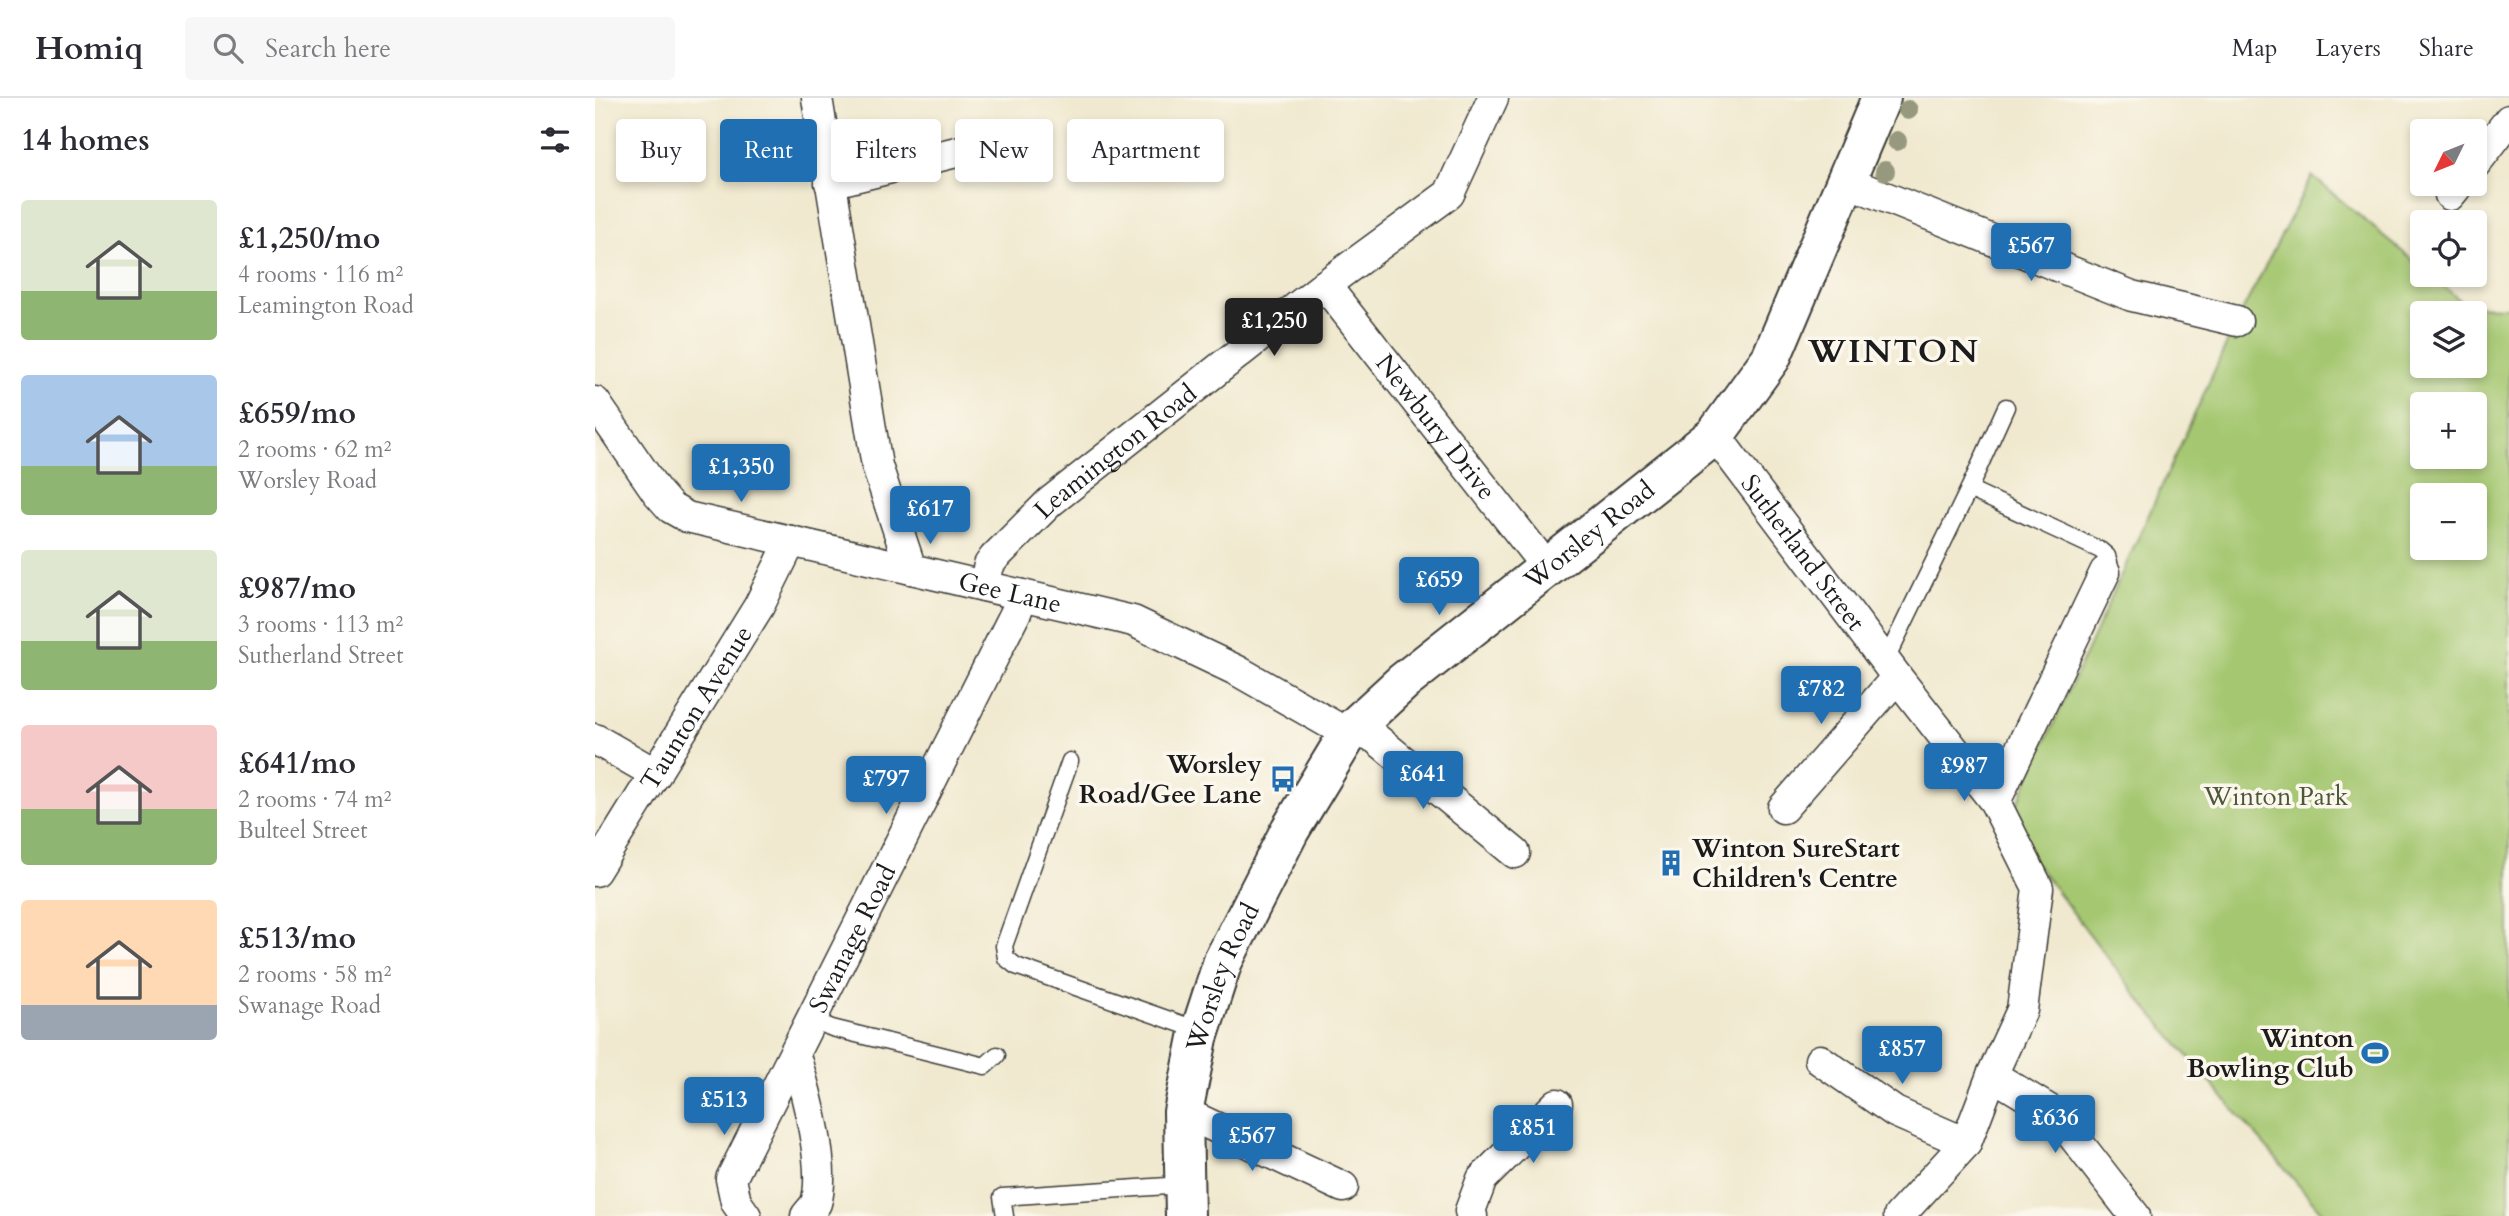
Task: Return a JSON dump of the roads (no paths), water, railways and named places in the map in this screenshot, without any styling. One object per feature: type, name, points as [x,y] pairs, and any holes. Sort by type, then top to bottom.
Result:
[{"type":"main road","name":"Worsley Road","points":[[1184,1200],[1183,1112],[1201,1031],[1229,949],[1290,830],[1350,731],[1403,682],[1715,435],[1771,358],[1881,98]]},
{"type":"street","points":[[817,98],[877,466],[911,569]]},
{"type":"street","name":"Leamington Road","points":[[984,586],[989,565],[994,558],[1051,502],[1325,285],[1449,194],[1493,98]]},
{"type":"street","points":[[2487,148],[2509,120]]},
{"type":"street","points":[[830,183],[955,152]]},
{"type":"street","points":[[1845,181],[2132,296],[2237,321]]},
{"type":"street","name":"Newbury Drive","points":[[1325,285],[1548,569]]},
{"type":"street","name":"Gee Lane","points":[[595,402],[657,492],[671,508],[687,517],[1133,621],[1238,671],[1336,727],[1374,737],[1515,853]]},
{"type":"street","name":"Sutherland Street","points":[[1715,435],[1891,670],[1995,802],[2038,888],[2022,1010],[1992,1075],[1966,1143],[1899,1216]]},
{"type":"street","name":"Taunton Avenue","points":[[595,871],[759,606],[791,541]]},
{"type":"street","points":[[1995,802],[2105,572]]},
{"type":"street","name":"Swanage Road","points":[[746,1216],[736,1202],[731,1179],[813,1020],[1017,610],[1022,595]]},
{"type":"street","points":[[1783,808],[1891,670]]},
{"type":"street","points":[[595,739],[656,774]]},
{"type":"street","points":[[795,1056],[805,1089],[819,1170],[816,1204],[806,1216]]},
{"type":"street","points":[[1820,1060],[1895,1112],[1966,1143]]},
{"type":"street","points":[[1992,1075],[2056,1114],[2135,1216]]},
{"type":"street","points":[[1472,1216],[1470,1211],[1482,1179],[1557,1104]]},
{"type":"street","points":[[1183,1112],[1343,1186]]},
{"type":"lane","points":[[1891,670],[2006,407]]},
{"type":"lane","points":[[1969,489],[2100,550],[2109,562],[2105,572]]},
{"type":"lane","points":[[1070,761],[1004,946],[1006,958],[1016,966],[1201,1031]]},
{"type":"lane","points":[[813,1020],[832,1028],[985,1066],[997,1055]]},
{"type":"lane","points":[[1005,1216],[1002,1197],[1184,1200]]},
{"type":"place","name":"Worsley Road/Gee Lane","points":[[1283,779]]},
{"type":"place","name":"Winton SureStart Children's Centre","points":[[1671,863]]},
{"type":"place","name":"Winton Bowling Club","points":[[2375,1053]]},
{"type":"district","name":"WINTON","points":[[1894,350]]},
{"type":"park label","name":"Winton Park","points":[[2276,796]]}]
